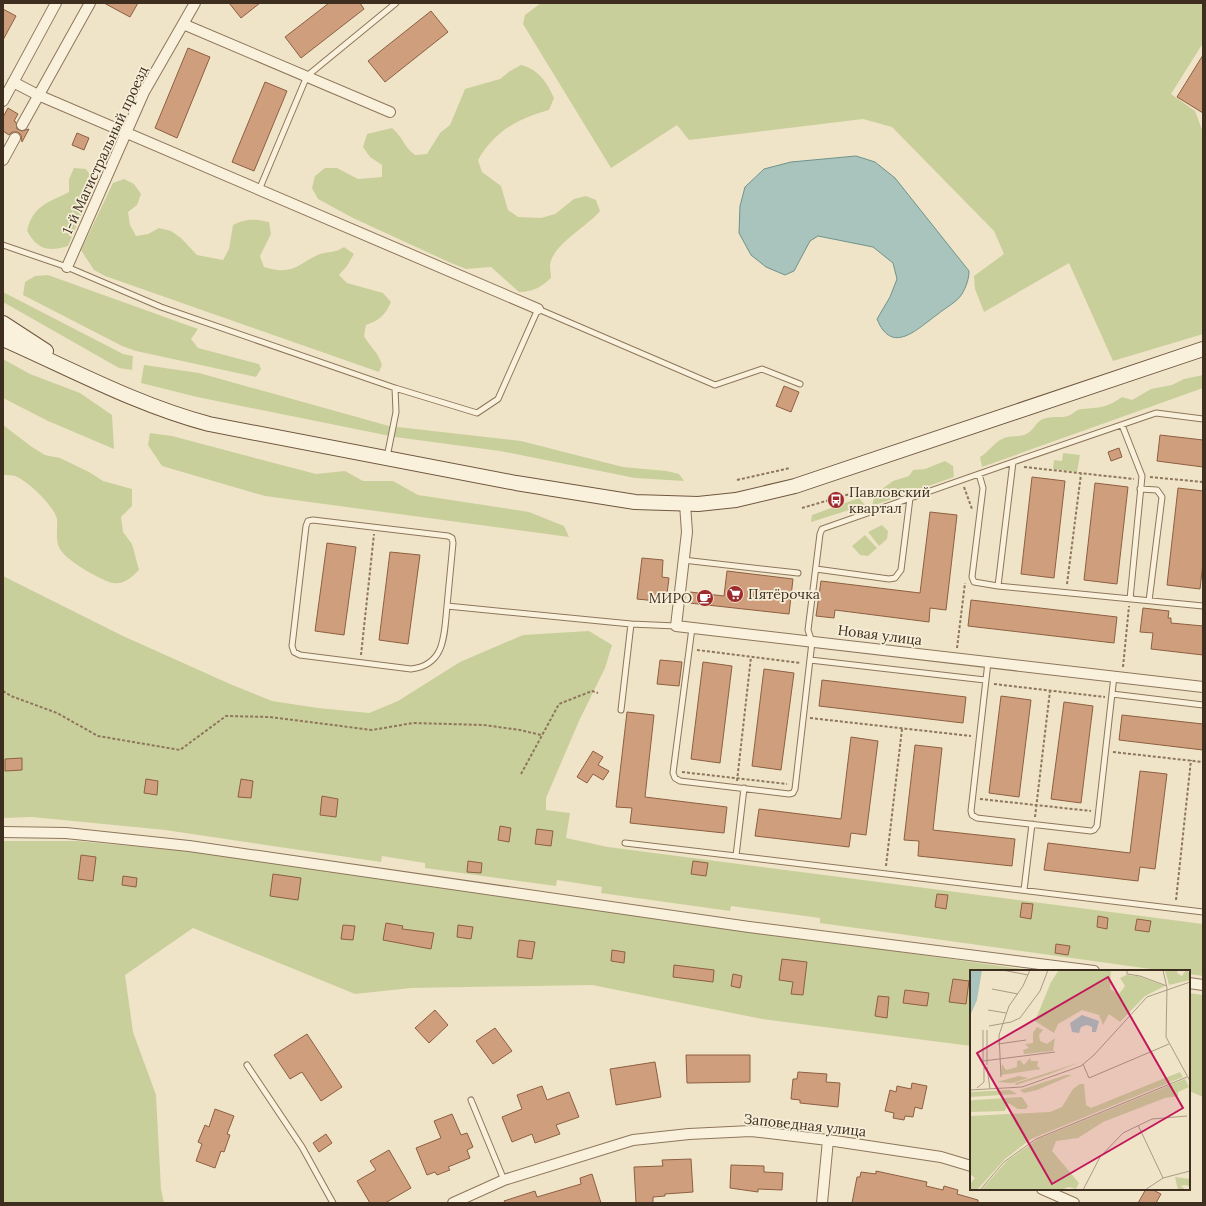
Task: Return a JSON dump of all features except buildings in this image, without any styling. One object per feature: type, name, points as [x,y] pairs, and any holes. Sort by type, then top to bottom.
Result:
[{"type":"main road","points":[[3,323],[79,373]]},
{"type":"main road","points":[[3,339],[130,397],[177,416],[252,433],[516,483],[635,502],[685,504],[736,500],[795,486],[1203,349]]},
{"type":"street","points":[[3,101],[56,3]]},
{"type":"street","points":[[22,125],[90,3]]},
{"type":"street","name":"1-й Магистральный проезд","points":[[66,267],[144,92],[194,3]]},
{"type":"street","points":[[183,24],[390,112]]},
{"type":"street","points":[[13,82],[38,95],[538,309]]},
{"type":"street","points":[[3,160],[15,138]]},
{"type":"street","points":[[676,626],[687,532],[685,504]]},
{"type":"street","name":"Новая улица","points":[[676,626],[1203,686]]},
{"type":"street","points":[[3,832],[66,833],[189,846],[757,928],[1086,970]]},
{"type":"street","points":[[1190,983],[1203,985]]},
{"type":"street","name":"Заповедная улица","points":[[453,1203],[504,1180],[633,1140],[689,1134],[751,1131],[828,1140],[941,1157],[970,1166]]},
{"type":"street","points":[[822,1203],[828,1140]]},
{"type":"street","points":[[1044,1190],[1074,1203]]},
{"type":"lane","points":[[259,190],[306,76],[396,3]]},
{"type":"lane","points":[[3,245],[66,267],[161,307],[395,388],[477,413],[498,399],[538,309],[715,385],[762,369],[800,384]]},
{"type":"lane","points":[[387,458],[396,412],[395,388]]},
{"type":"lane","points":[[692,628],[673,771],[675,778],[680,781],[789,794],[793,792],[796,784],[812,642],[808,630],[822,529],[979,474],[1013,464],[1156,413],[1203,419]]},
{"type":"lane","points":[[1122,425],[1142,476],[1130,599]]},
{"type":"lane","points":[[998,586],[1013,464]]},
{"type":"lane","points":[[979,474],[983,488],[972,576],[974,582],[998,586],[1203,606]]},
{"type":"lane","points":[[1140,489],[1157,490],[1162,496],[1149,601]]},
{"type":"lane","points":[[816,569],[889,579],[895,578],[901,570],[910,498]]},
{"type":"lane","points":[[313,520],[375,527],[448,536],[452,538],[453,543],[448,606],[442,646],[430,663],[420,668],[411,669],[360,663],[300,655],[294,652],[292,646],[306,526],[308,521],[313,520]]},
{"type":"lane","points":[[684,560],[798,573]]},
{"type":"lane","points":[[448,606],[631,624],[676,626]]},
{"type":"lane","points":[[621,710],[631,624]]},
{"type":"lane","points":[[809,662],[985,682]]},
{"type":"lane","points":[[988,662],[971,811],[972,816],[977,818],[1091,831],[1094,830],[1097,826],[1112,696],[1118,677]]},
{"type":"lane","points":[[1112,696],[1203,705]]},
{"type":"lane","points":[[736,856],[744,788]]},
{"type":"lane","points":[[1024,890],[1033,824]]},
{"type":"lane","points":[[625,842],[1203,912]]},
{"type":"lane","points":[[247,1065],[302,1147],[333,1203]]},
{"type":"lane","points":[[471,1100],[504,1180]]},
{"type":"path","points":[[1013,464],[1133,480],[1142,476],[1203,482]]},
{"type":"path","points":[[737,480],[790,468]]},
{"type":"path","points":[[1066,593],[1081,474]]},
{"type":"path","points":[[802,508],[850,494]]},
{"type":"path","points":[[360,663],[375,527]]},
{"type":"path","points":[[1118,677],[1130,599]]},
{"type":"path","points":[[689,650],[809,662]]},
{"type":"path","points":[[736,787],[751,657]]},
{"type":"path","points":[[985,682],[1050,691],[1112,696]]},
{"type":"path","points":[[3,691],[11,696],[57,713],[98,736],[180,750],[226,716],[270,717],[372,730],[413,723],[484,725],[520,730],[541,735]]},
{"type":"path","points":[[521,774],[559,704],[592,691],[598,693]]},
{"type":"path","points":[[1033,824],[1037,805],[1050,691]]},
{"type":"path","points":[[803,718],[979,737]]},
{"type":"path","points":[[885,874],[902,729]]},
{"type":"path","points":[[1106,751],[1203,762]]},
{"type":"path","points":[[1175,908],[1191,760]]},
{"type":"path","points":[[673,771],[796,784]]},
{"type":"path","points":[[972,798],[1098,812]]},
{"type":"green space","points":[[541,3],[1203,3],[1203,43],[1171,94],[1195,111],[1203,132],[1203,334],[1113,361],[1069,263],[984,312],[975,289],[974,276],[1004,254],[994,231],[892,127],[863,119],[689,140],[677,125],[611,168],[523,24],[525,15]]},
{"type":"green space","points":[[521,65],[537,73],[541,77],[554,98],[549,110],[517,122],[499,134],[492,141],[478,160],[482,172],[501,186],[508,210],[518,217],[541,218],[555,214],[574,199],[586,196],[596,200],[600,211],[557,250],[550,265],[551,278],[540,286],[533,290],[519,292],[491,267],[466,269],[353,218],[318,199],[312,188],[315,176],[325,168],[337,168],[358,179],[382,177],[382,165],[370,157],[363,147],[367,134],[392,128],[415,155],[427,154],[440,133],[450,125],[465,89],[500,79]]},
{"type":"green space","points":[[74,168],[86,169],[93,179],[91,191],[68,246],[55,249],[44,248],[35,242],[27,231],[30,222],[33,215],[42,206],[69,192],[69,179]]},
{"type":"green space","points":[[124,179],[134,184],[141,194],[137,205],[128,212],[130,225],[136,236],[148,234],[159,228],[171,231],[181,238],[197,255],[223,260],[229,249],[233,225],[246,220],[255,220],[269,222],[271,234],[260,256],[264,267],[278,270],[291,269],[317,255],[334,252],[344,247],[354,254],[347,266],[339,275],[347,283],[383,293],[391,302],[382,316],[366,325],[364,336],[376,353],[382,365],[379,372],[105,276],[94,270],[81,250],[113,183]]},
{"type":"green space","points":[[48,275],[198,329],[191,339],[198,348],[259,364],[261,369],[256,377],[136,351],[122,346],[23,295],[25,282],[35,276]]},
{"type":"green space","points":[[3,292],[123,354],[133,356],[132,370],[119,368],[3,302]]},
{"type":"green space","points":[[3,359],[30,374],[80,393],[112,415],[114,449],[48,421],[3,398]]},
{"type":"green space","points":[[144,365],[199,373],[389,426],[521,441],[623,467],[667,471],[679,474],[684,481],[635,478],[500,451],[395,437],[197,397],[141,383]]},
{"type":"green space","points":[[1203,375],[1203,388],[982,467],[980,457],[997,442],[1007,437],[1025,435],[1043,419],[1049,417],[1065,417],[1080,409],[1093,408],[1113,403],[1122,397],[1132,400],[1151,389],[1172,385],[1184,379]]},
{"type":"green space","points":[[3,425],[45,455],[60,458],[89,472],[103,481],[132,489],[132,506],[121,517],[123,532],[132,544],[139,570],[134,575],[121,583],[113,583],[94,575],[65,556],[57,540],[57,519],[46,501],[27,483],[14,476],[3,475]]},
{"type":"green space","points":[[150,433],[172,436],[316,474],[345,471],[363,481],[393,481],[418,495],[529,512],[564,526],[569,537],[265,496],[162,466],[148,445]]},
{"type":"green space","points":[[1063,453],[1080,455],[1077,472],[1053,469],[1054,460],[1062,461]]},
{"type":"green space","points":[[945,461],[953,466],[954,477],[872,506],[875,494],[893,481],[909,476],[913,470],[925,469]]},
{"type":"green space","points":[[859,498],[865,505],[811,522],[812,515]]},
{"type":"green space","points":[[882,525],[888,531],[887,539],[879,546],[868,532]]},
{"type":"green space","points":[[865,535],[877,548],[868,556],[860,555],[852,546]]},
{"type":"green space","points":[[3,576],[123,636],[230,684],[272,701],[318,708],[369,713],[398,701],[460,662],[523,635],[589,631],[612,645],[605,668],[579,721],[546,798],[546,810],[570,813],[566,838],[608,847],[1203,924],[1203,976],[1190,974],[1190,970],[1158,970],[820,923],[820,918],[731,906],[730,911],[601,893],[602,887],[557,880],[556,886],[425,868],[425,863],[382,856],[381,862],[165,830],[32,817],[3,818]]},
{"type":"green space","points":[[3,841],[77,841],[206,853],[1028,970],[970,970],[970,1046],[762,1019],[592,985],[411,988],[355,994],[193,928],[125,975],[133,1032],[156,1095],[161,1189],[164,1203],[3,1203]]},
{"type":"green space","points":[[1190,993],[1203,995],[1203,1097],[1190,1091]]},
{"type":"water","points":[[856,156],[875,162],[895,178],[969,271],[967,283],[960,297],[913,332],[897,338],[890,336],[883,330],[877,319],[890,297],[897,279],[893,263],[873,247],[818,236],[810,241],[794,271],[785,275],[766,267],[751,255],[739,233],[740,206],[745,187],[764,169],[791,162]]},
{"type":"place","name":"Павловский квартал","points":[[836,500]]},
{"type":"place","name":"Пятёрочка","points":[[735,594]]},
{"type":"place","name":"МИРО","points":[[705,598]]}]
